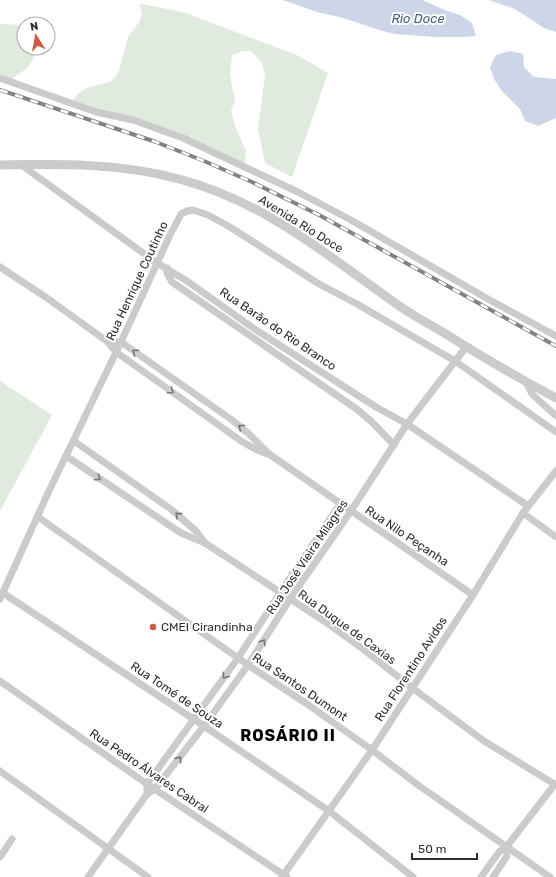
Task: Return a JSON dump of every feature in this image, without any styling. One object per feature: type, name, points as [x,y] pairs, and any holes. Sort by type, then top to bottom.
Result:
[{"type":"street","points":[[0,78],[96,112],[133,120],[183,138],[298,192],[351,220],[556,336]]},
{"type":"street","name":"Avenida Rio Doce","points":[[0,165],[20,164],[92,166],[132,169],[179,179],[246,204],[309,240],[391,301],[466,347],[556,398]]},
{"type":"street","name":"Rua Barão do Rio Branco","points":[[20,164],[157,262],[256,330],[376,407],[407,424],[528,506]]},
{"type":"street","name":"Rua Henrique Coutinho","points":[[1,596],[121,342],[176,221],[184,212],[193,210],[208,215],[230,227],[320,284],[455,361],[556,432]]},
{"type":"street","name":"Rua Nilo Peçanha","points":[[0,267],[48,298],[108,342],[116,352],[242,441],[255,449],[269,454]]},
{"type":"street","points":[[167,268],[168,276],[172,282],[358,410],[394,445]]},
{"type":"street","points":[[108,342],[121,342]]},
{"type":"street","name":"Rua Nilo Peçanha","points":[[121,342],[232,420],[248,433],[269,454],[473,595]]},
{"type":"street","name":"Rua José Vieira Milagres","points":[[88,877],[147,794],[155,790],[248,665],[290,599],[351,511],[407,424],[466,347]]},
{"type":"street","points":[[526,382],[532,394],[556,416]]},
{"type":"street","name":"Rua Duque de Caxias","points":[[74,441],[172,510],[196,531],[205,543]]},
{"type":"street","name":"Rua Duque de Caxias","points":[[66,456],[181,534],[205,543],[290,599],[363,649],[484,741],[556,785]]},
{"type":"street","name":"Rua Florentino Avidos","points":[[284,876],[372,750],[473,595],[523,513],[556,471]]},
{"type":"street","points":[[147,794],[147,784],[238,658],[340,504]]},
{"type":"street","points":[[523,513],[556,536]]},
{"type":"street","name":"Rua Santos Dumont","points":[[38,517],[248,665],[307,704],[418,785],[550,877]]},
{"type":"street","name":"Rua Tomé de Souza","points":[[1,596],[194,719],[329,811],[413,877]]},
{"type":"street","name":"Rua Pedro Álvares Cabral","points":[[0,681],[155,790],[284,876]]},
{"type":"street","points":[[0,771],[148,877]]},
{"type":"street","points":[[481,877],[499,852],[507,846],[556,785]]},
{"type":"street","points":[[0,857],[12,839]]},
{"type":"street","points":[[493,877],[507,856],[507,846]]},
{"type":"shaded area","points":[[143,4],[186,13],[299,56],[328,73],[292,177],[265,163],[258,129],[265,75],[262,63],[250,51],[243,51],[232,55],[230,73],[235,100],[231,111],[235,126],[246,151],[245,165],[179,139],[71,102],[86,88],[110,82],[115,77],[119,71],[128,37],[140,21],[142,13],[139,5]]},
{"type":"shaded area","points":[[0,24],[16,25],[16,56],[34,56],[27,68],[18,75],[8,81],[0,79]]},
{"type":"shaded area","points":[[0,381],[52,415],[0,511]]},
{"type":"water","name":"Rio Doce","points":[[283,0],[422,0],[460,15],[472,23],[476,36],[436,37],[395,34],[343,18],[317,12]]},
{"type":"water","points":[[489,0],[556,0],[556,32],[544,28],[515,9]]},
{"type":"water","points":[[510,51],[523,54],[524,67],[534,77],[556,79],[556,118],[538,126],[525,121],[520,109],[501,90],[494,79],[490,67],[496,55]]},
{"type":"railway","points":[[0,90],[156,142],[252,182],[321,216],[556,346]]},
{"type":"place","name":"CMEI Cirandinha","points":[[153,627]]},
{"type":"district","name":"ROSÁRIO II","points":[[288,735]]}]
